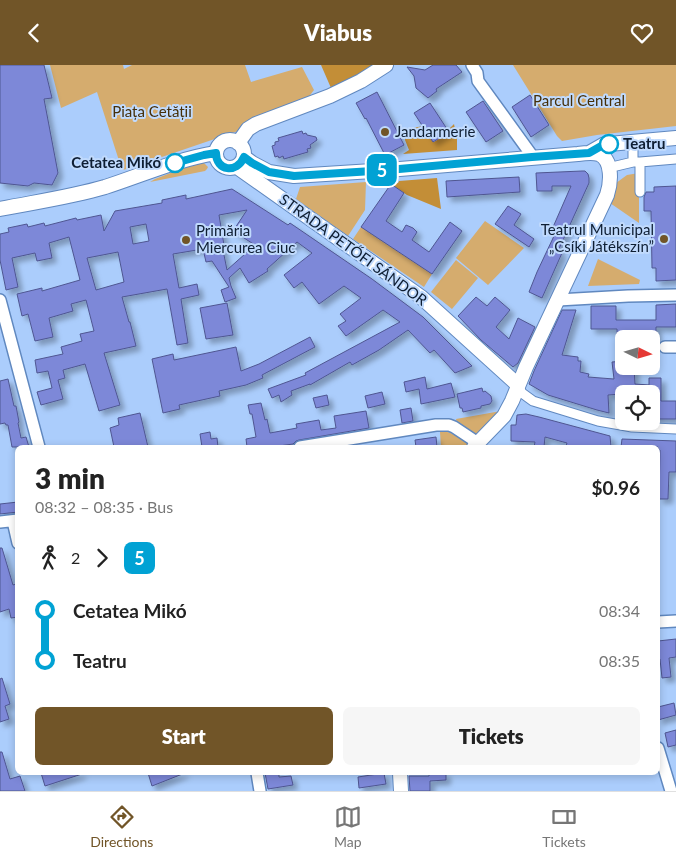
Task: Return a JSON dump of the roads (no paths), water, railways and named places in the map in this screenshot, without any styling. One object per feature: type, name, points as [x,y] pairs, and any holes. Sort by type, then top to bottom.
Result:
[{"type":"street","points":[[238,143],[248,129],[256,124],[330,96],[361,81],[386,65]]},
{"type":"street","points":[[472,65],[477,73],[478,81],[532,157]]},
{"type":"street","points":[[589,153],[603,145],[609,144],[676,139]]},
{"type":"street","points":[[240,162],[243,150],[238,143],[231,140],[218,146],[216,159],[220,165],[228,169],[240,162],[257,166],[269,172],[294,176],[589,153],[597,154],[606,160],[609,173],[609,190],[607,195],[512,401],[504,416],[476,445],[454,427],[444,425],[313,445]]},
{"type":"street","points":[[634,146],[640,192]]},
{"type":"street","points":[[0,209],[103,187],[182,161],[216,153]]},
{"type":"street","points":[[612,167],[636,162],[676,159]]},
{"type":"street","name":"STRADA PETŐFI SÁNDOR","points":[[240,162],[286,202],[421,297],[518,385],[522,393],[533,401],[598,421],[632,427],[676,429]]},
{"type":"street","points":[[286,202],[286,187],[294,176]]},
{"type":"street","points":[[0,199],[36,202]]},
{"type":"street","points":[[558,300],[676,295]]},
{"type":"street","points":[[0,300],[38,445]]},
{"type":"street","points":[[0,522],[15,521]]},
{"type":"street","points":[[660,622],[676,621]]},
{"type":"street","points":[[660,755],[670,791]]},
{"type":"street","points":[[257,775],[260,791]]},
{"type":"street","points":[[400,775],[401,791]]},
{"type":"place","name":"Jandarmerie","points":[[385,132]]},
{"type":"place","name":"Teatru","points":[[609,144]]},
{"type":"place","name":"Cetatea Mikó","points":[[175,163]]},
{"type":"place","name":"Teatrul Municipal „Csíki Játékszín”","points":[[664,239]]},
{"type":"place","name":"Primăria Miercurea Ciuc","points":[[186,240]]},
{"type":"park label","name":"Parcul Central","points":[[579,101]]},
{"type":"park label","name":"Piața Cetății","points":[[152,112]]}]
